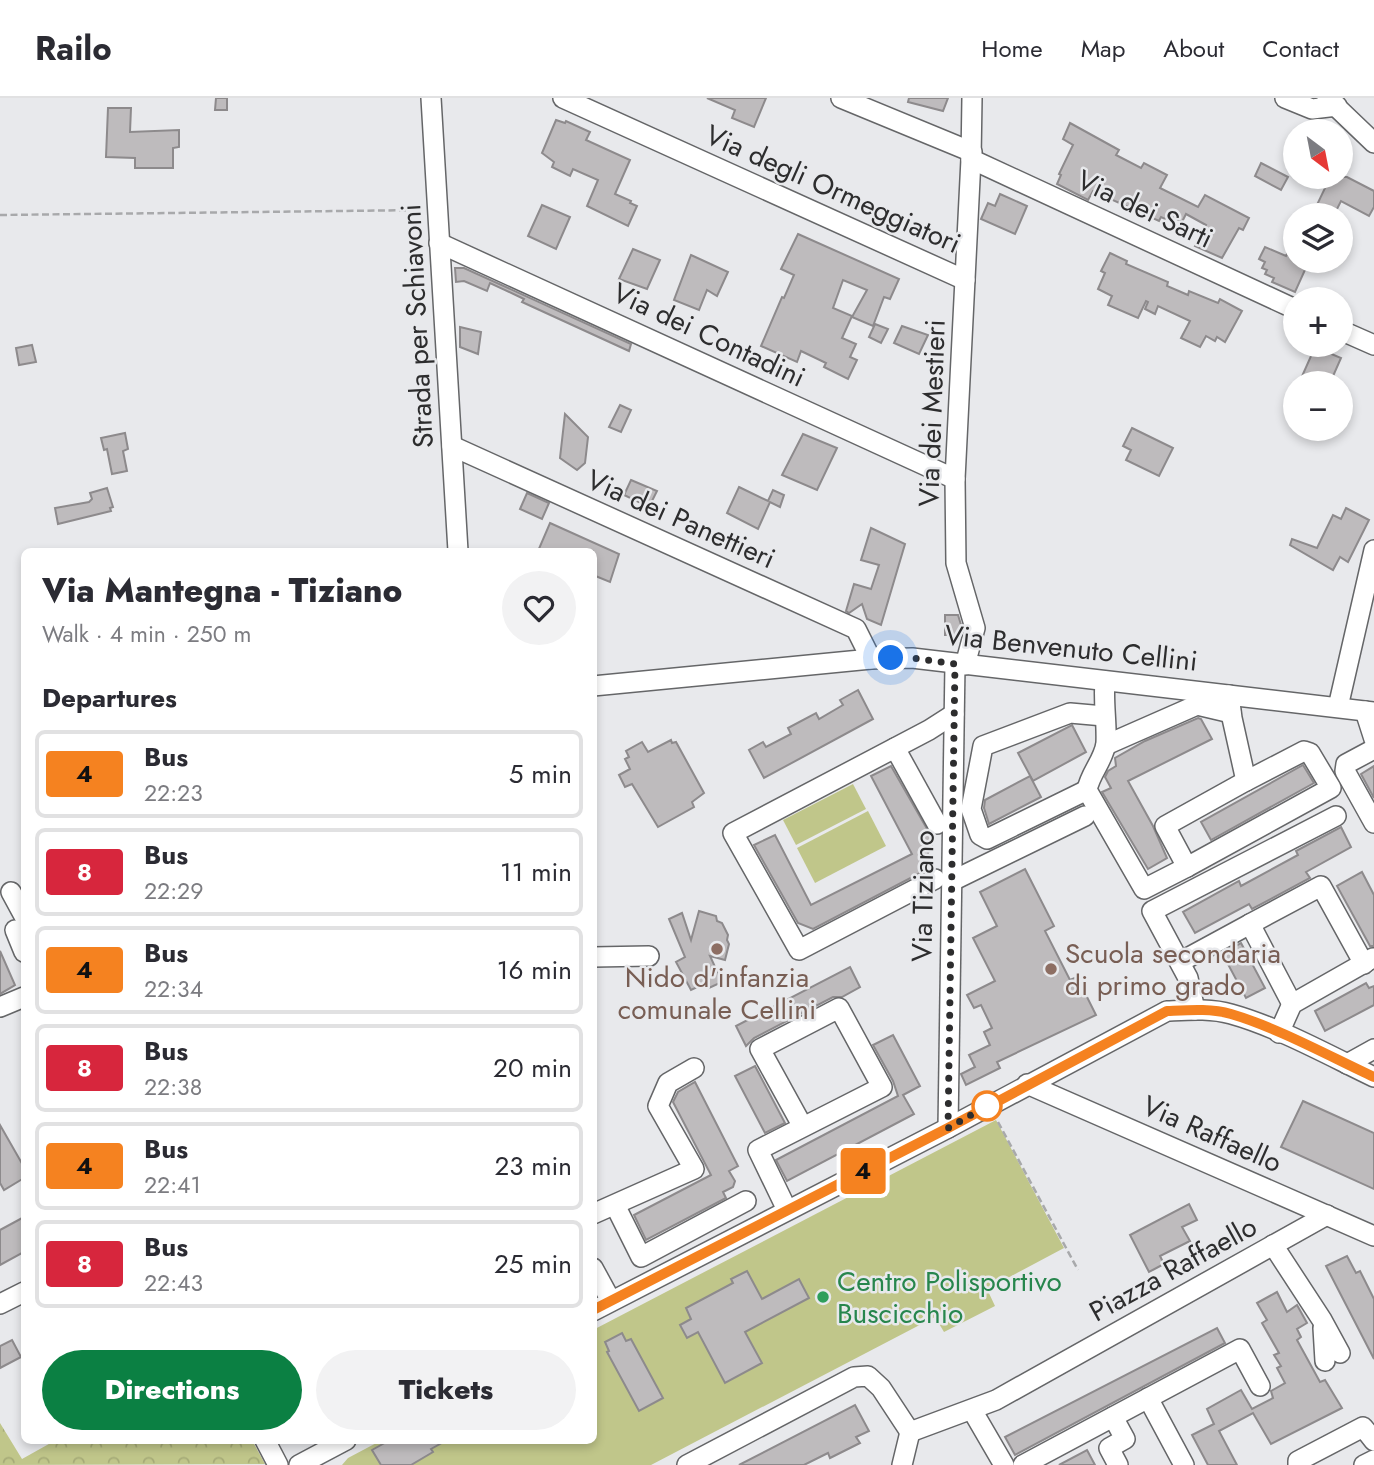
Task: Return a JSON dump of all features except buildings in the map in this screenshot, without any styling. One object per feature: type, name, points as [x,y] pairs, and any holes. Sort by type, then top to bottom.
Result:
[{"type":"street","name":"Strada per Schiavoni","points":[[431,98],[458,548]]},
{"type":"street","name":"Via degli Ormeggiatori","points":[[563,98],[965,280]]},
{"type":"street","name":"Via dei Sarti","points":[[841,98],[971,155],[1283,303]]},
{"type":"street","name":"Via dei Mestieri","points":[[960,665],[975,628],[956,563],[955,479],[972,98]]},
{"type":"street","points":[[1285,98],[1312,109],[1332,102],[1374,143]]},
{"type":"street","name":"Via dei Contadini","points":[[439,243],[955,479]]},
{"type":"street","points":[[1353,336],[1374,345]]},
{"type":"street","name":"Via dei Panettieri","points":[[452,446],[856,629],[871,659]]},
{"type":"street","points":[[1338,707],[1374,550]]},
{"type":"street","name":"Via Benvenuto Cellini","points":[[597,688],[871,659],[912,658],[1105,681],[1230,704],[1338,707],[1370,711]]},
{"type":"street","name":"Via Tiziano","points":[[948,1128],[943,880],[954,714],[960,665]]},
{"type":"street","points":[[1105,681],[1106,745],[1090,776],[1087,790],[1144,889],[1187,867],[1331,788],[1310,753],[1304,751],[1246,781],[1165,826],[1187,867]]},
{"type":"street","points":[[1106,745],[1197,705],[1230,704],[1246,781]]},
{"type":"street","points":[[1370,711],[1374,739]]},
{"type":"street","points":[[1087,790],[987,839],[980,835],[971,809],[983,746],[1070,713],[1104,716]]},
{"type":"street","points":[[954,714],[733,833],[799,950],[943,880],[1085,816]]},
{"type":"street","points":[[895,748],[937,824]]},
{"type":"street","points":[[1374,749],[1346,764],[1345,771],[1374,823]]},
{"type":"street","points":[[1195,1010],[1188,978],[1152,911],[1336,816]]},
{"type":"street","points":[[1180,962],[1321,886],[1369,961],[1292,1004],[1279,1033]]},
{"type":"street","points":[[12,892],[20,923]]},
{"type":"street","points":[[1250,924],[1292,1004]]},
{"type":"street","points":[[597,957],[649,956]]},
{"type":"street","points":[[0,1007],[21,998]]},
{"type":"street","points":[[787,1210],[758,1150],[882,1087],[839,1008],[760,1049],[803,1127]]},
{"type":"street","points":[[597,1309],[948,1128],[1167,1011],[1195,1010],[1230,1014],[1279,1033],[1374,1077]]},
{"type":"street","points":[[1346,1064],[1374,1049]]},
{"type":"street","points":[[597,1212],[694,1169],[658,1106],[668,1083],[694,1068]]},
{"type":"street","name":"Via Raffaello","points":[[1027,1084],[1374,1236]]},
{"type":"street","points":[[615,1205],[640,1257],[746,1201]]},
{"type":"street","name":"Piazza Raffaello","points":[[910,1432],[996,1400],[1327,1215]]},
{"type":"street","points":[[1273,1245],[1322,1320],[1333,1357]]},
{"type":"street","points":[[597,1275],[611,1301]]},
{"type":"street","points":[[0,1304],[21,1294]]},
{"type":"street","points":[[1034,1463],[1240,1349],[1260,1386]]},
{"type":"street","points":[[687,1465],[853,1377],[868,1376],[881,1388],[910,1432],[902,1465]]},
{"type":"street","points":[[1148,1398],[1184,1465]]},
{"type":"street","points":[[972,1410],[1004,1465]]},
{"type":"street","points":[[1113,1417],[1125,1439],[1109,1448],[1118,1465]]},
{"type":"street","points":[[1298,1465],[1298,1461],[1363,1427],[1374,1441]]},
{"type":"street","points":[[267,1444],[278,1465]]},
{"type":"street","points":[[299,1465],[338,1444]]},
{"type":"street","points":[[1364,1465],[1374,1460]]},
{"type":"path","points":[[0,215],[438,210]]},
{"type":"path","points":[[996,1118],[1078,1270]]},
{"type":"green space","points":[[853,784],[866,809],[796,845],[783,820]]},
{"type":"green space","points":[[868,811],[886,846],[815,883],[797,848]]},
{"type":"green space","name":"Centro Polisportivo Buscicchio","points":[[996,1120],[1064,1248],[987,1289],[995,1306],[944,1332],[935,1317],[651,1465],[342,1465],[348,1458],[374,1444],[597,1444],[597,1328]]},
{"type":"green space","points":[[0,1423],[22,1459],[49,1444],[254,1444],[265,1464],[0,1465]]},
{"type":"bus line","name":"4","points":[[597,1308],[948,1128],[1167,1011],[1195,1010],[1230,1014],[1279,1033],[1374,1077]]},
{"type":"place","name":"Nido d'infanzia comunale Cellini","points":[[717,949]]},
{"type":"place","name":"Scuola secondaria di primo grado","points":[[1051,969]]},
{"type":"place","name":"Centro Polisportivo Buscicchio","points":[[823,1297]]},
{"type":"route","points":[[891,658],[955,664],[948,1128],[987,1106]]}]
